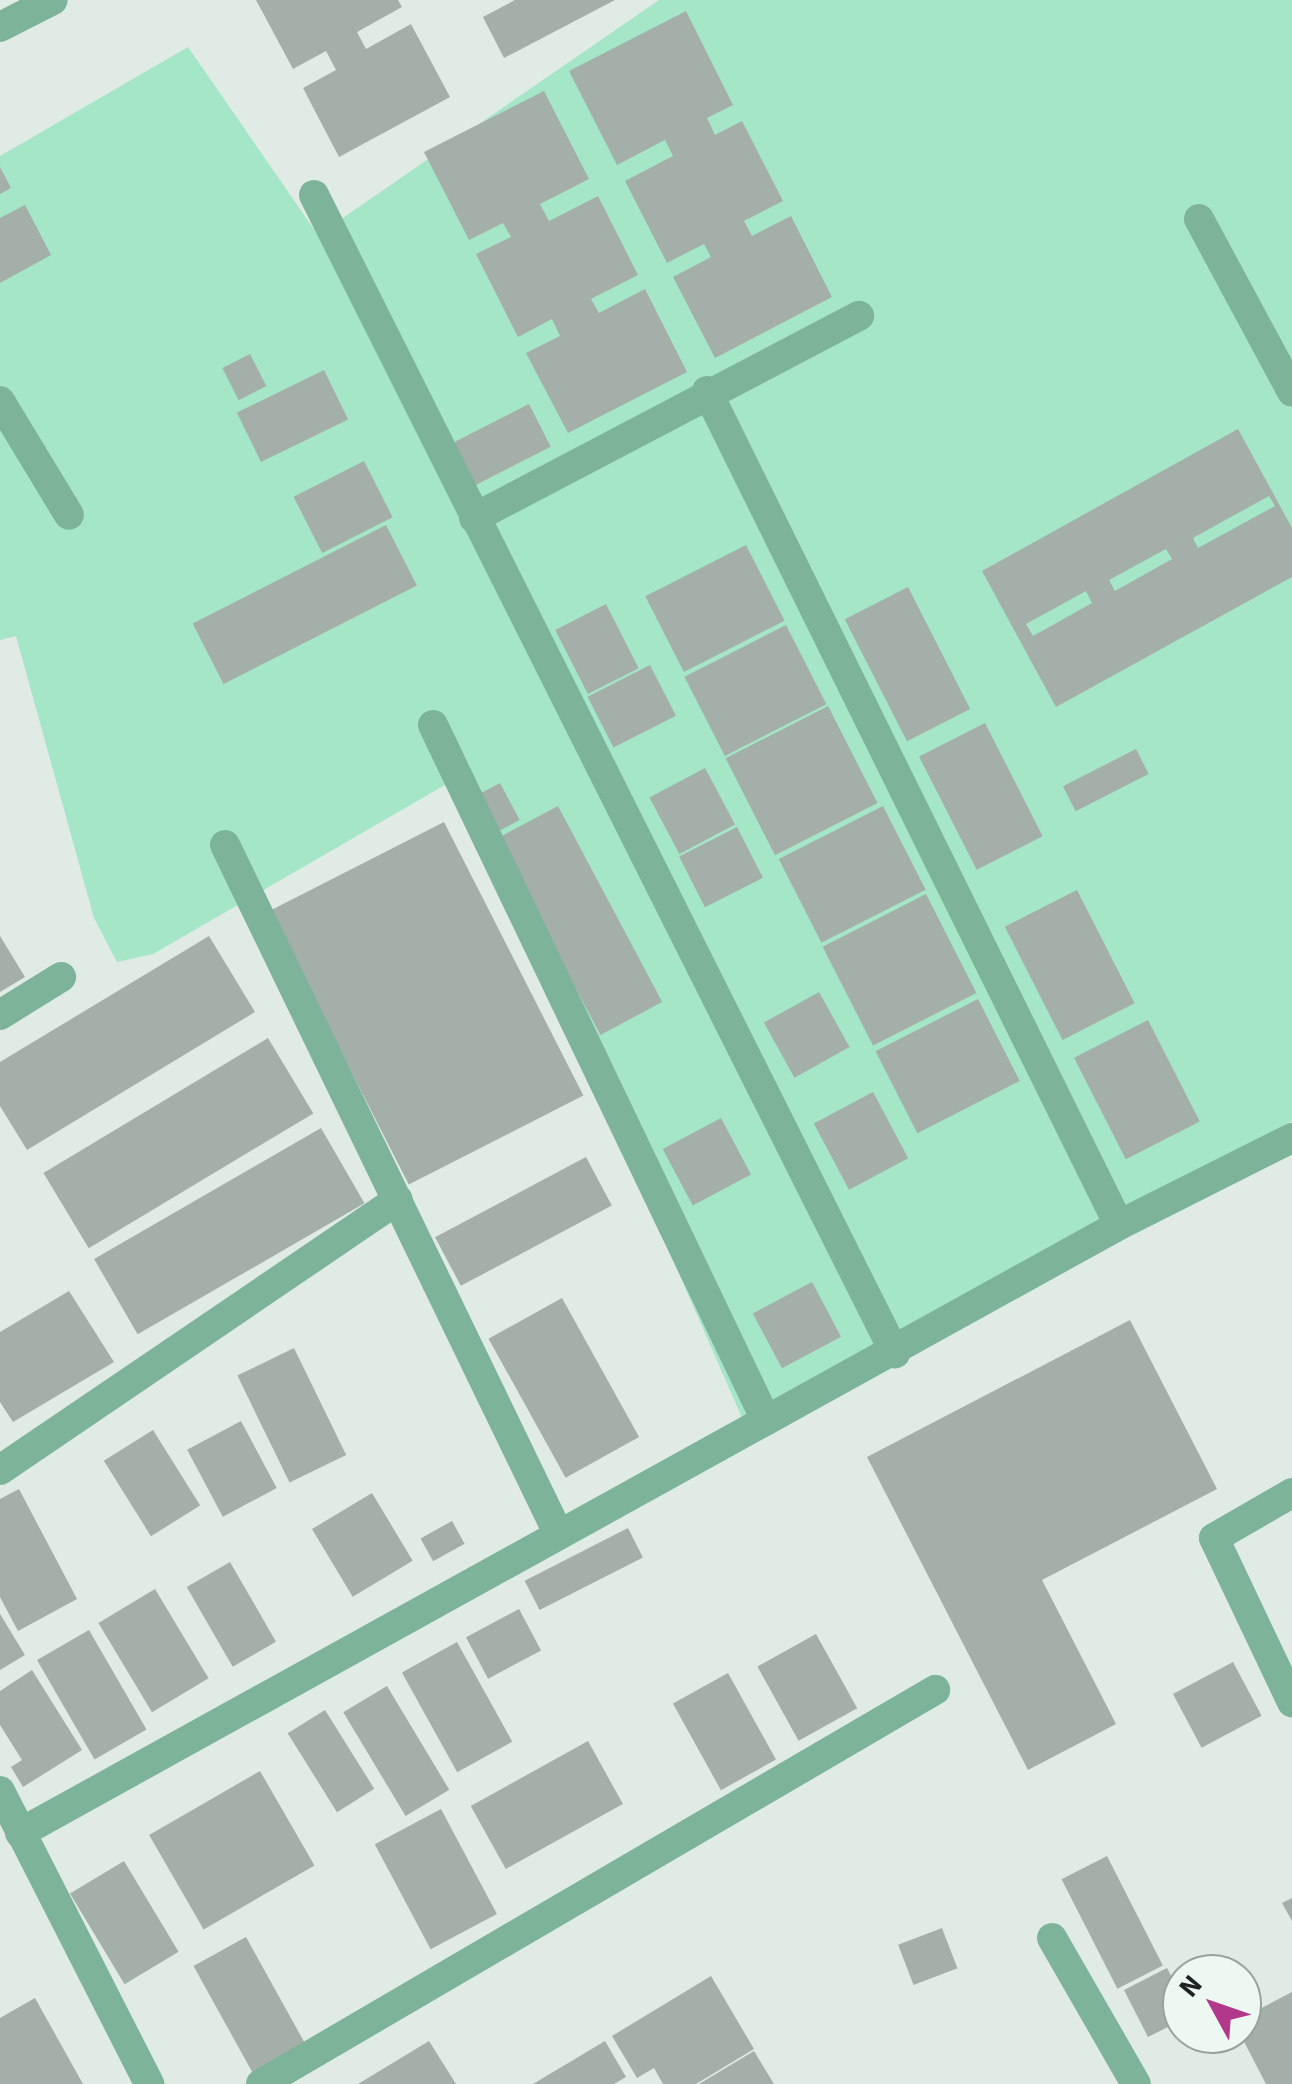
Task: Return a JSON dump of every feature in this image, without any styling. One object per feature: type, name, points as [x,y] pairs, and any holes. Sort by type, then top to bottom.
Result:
[{"type":"street","points":[[0,27],[52,0]]},
{"type":"street","points":[[314,195],[894,1353]]},
{"type":"street","points":[[1199,219],[1292,392]]},
{"type":"street","points":[[474,518],[707,392],[859,316]]},
{"type":"street","points":[[707,392],[1120,1224]]},
{"type":"street","points":[[0,401],[69,515]]},
{"type":"street","points":[[433,725],[766,1420]]},
{"type":"street","points":[[225,845],[558,1533]]},
{"type":"street","points":[[0,1015],[62,977]]},
{"type":"street","points":[[20,1833],[558,1533],[894,1353],[1120,1224],[1292,1138]]},
{"type":"street","points":[[0,1470],[398,1200]]},
{"type":"street","points":[[1292,1493],[1214,1538],[1292,1702]]},
{"type":"street","points":[[261,2084],[936,1690]]},
{"type":"street","points":[[0,1791],[148,2084]]},
{"type":"street","points":[[1052,1938],[1136,2084]]},
{"type":"green space","points":[[659,0],[1292,0],[1292,1121],[743,1420],[514,897],[445,785],[153,954],[117,962],[94,918],[16,636],[0,640],[0,156],[188,47],[318,235]]},
{"type":"building","points":[[256,0],[398,0],[402,7],[357,32],[366,49],[411,24],[450,97],[339,157],[303,88],[336,70],[326,51],[293,69]]},
{"type":"building","points":[[515,0],[615,0],[504,58],[483,17]]},
{"type":"building","points":[[686,11],[733,105],[707,118],[715,135],[742,121],[783,201],[744,221],[752,236],[791,216],[832,297],[715,358],[673,277],[711,257],[704,244],[667,263],[625,181],[673,156],[665,140],[617,165],[569,71]]},
{"type":"building","points":[[544,91],[589,179],[540,204],[549,221],[598,196],[638,275],[591,299],[599,313],[645,289],[687,372],[568,433],[526,353],[560,336],[552,319],[518,337],[476,254],[511,237],[503,223],[469,240],[424,152]]},
{"type":"building","points":[[0,167],[11,188],[0,194]]},
{"type":"building","points":[[25,205],[51,255],[0,283],[0,218]]},
{"type":"building","points":[[250,354],[266,386],[239,400],[222,368]]},
{"type":"building","points":[[324,370],[348,419],[261,462],[237,413]]},
{"type":"building","points":[[529,404],[551,447],[473,486],[451,443]]},
{"type":"building","points":[[1238,429],[1292,528],[1292,577],[1056,707],[982,571]],"holes":[[[1269,496],[1275,506],[1198,548],[1193,538]],[[1166,549],[1172,559],[1115,591],[1109,580]],[[1086,591],[1092,603],[1033,636],[1026,624]]]},
{"type":"building","points":[[364,461],[393,517],[322,553],[294,497]]},
{"type":"building","points":[[386,525],[417,586],[224,684],[193,624]]},
{"type":"building","points":[[746,545],[785,621],[684,672],[645,596]]},
{"type":"building","points":[[908,587],[970,709],[907,741],[845,619]]},
{"type":"building","points":[[606,604],[639,668],[588,694],[555,630]]},
{"type":"building","points":[[786,625],[826,704],[725,756],[684,677]]},
{"type":"building","points":[[650,665],[676,716],[614,748],[588,697]]},
{"type":"building","points":[[828,706],[877,803],[775,855],[726,758]]},
{"type":"building","points":[[985,723],[1043,836],[977,870],[919,757]]},
{"type":"building","points":[[1136,749],[1149,774],[1076,811],[1063,786]]},
{"type":"building","points":[[705,768],[735,825],[679,854],[649,798]]},
{"type":"building","points":[[500,783],[520,820],[491,835],[472,798]]},
{"type":"building","points":[[558,806],[662,1002],[600,1035],[496,839]]},
{"type":"building","points":[[883,806],[926,890],[821,943],[779,859]]},
{"type":"building","points":[[444,822],[583,1096],[409,1185],[269,911]]},
{"type":"building","points":[[737,827],[763,878],[705,907],[679,857]]},
{"type":"building","points":[[1077,890],[1135,1003],[1062,1040],[1005,927]]},
{"type":"building","points":[[926,894],[976,993],[873,1046],[823,947]]},
{"type":"building","points":[[0,936],[25,977],[0,992]]},
{"type":"building","points":[[209,936],[255,1012],[27,1150],[0,1106],[0,1062]]},
{"type":"building","points":[[819,992],[850,1047],[794,1078],[764,1023]]},
{"type":"building","points":[[978,999],[1020,1081],[917,1133],[876,1051]]},
{"type":"building","points":[[1148,1020],[1200,1122],[1126,1159],[1074,1058]]},
{"type":"building","points":[[268,1038],[313,1113],[89,1248],[43,1173]]},
{"type":"building","points":[[873,1092],[908,1158],[849,1190],[814,1123]]},
{"type":"building","points":[[721,1118],[751,1175],[693,1205],[663,1149]]},
{"type":"building","points":[[321,1128],[364,1203],[138,1334],[94,1259]]},
{"type":"building","points":[[586,1157],[612,1206],[461,1286],[435,1237]]},
{"type":"building","points":[[812,1282],[841,1337],[782,1368],[753,1313]]},
{"type":"building","points":[[69,1291],[114,1362],[13,1422],[0,1402],[0,1332]]},
{"type":"building","points":[[562,1298],[639,1437],[566,1478],[489,1339]]},
{"type":"building","points":[[1130,1320],[1217,1489],[1042,1580],[1116,1724],[1028,1770],[867,1457]]},
{"type":"building","points":[[294,1348],[346,1455],[290,1483],[237,1376]]},
{"type":"building","points":[[241,1421],[277,1488],[223,1517],[187,1450]]},
{"type":"building","points":[[153,1430],[200,1505],[151,1536],[104,1461]]},
{"type":"building","points":[[19,1489],[77,1599],[18,1631],[0,1597],[0,1499]]},
{"type":"building","points":[[372,1493],[413,1561],[353,1597],[312,1529]]},
{"type":"building","points":[[452,1521],[465,1544],[433,1561],[421,1538]]},
{"type":"building","points":[[628,1528],[643,1557],[540,1610],[525,1581]]},
{"type":"building","points":[[230,1562],[276,1642],[233,1667],[187,1587]]},
{"type":"building","points":[[155,1589],[209,1678],[152,1712],[98,1623]]},
{"type":"building","points":[[519,1609],[541,1650],[488,1679],[466,1637]]},
{"type":"building","points":[[0,1614],[25,1655],[0,1670]]},
{"type":"building","points":[[89,1630],[146,1730],[95,1760],[37,1660]]},
{"type":"building","points":[[816,1634],[857,1708],[799,1741],[757,1666]]},
{"type":"building","points":[[457,1642],[512,1742],[457,1772],[402,1673]]},
{"type":"building","points":[[1233,1662],[1262,1716],[1202,1748],[1173,1694]]},
{"type":"building","points":[[32,1670],[82,1750],[23,1787],[11,1767],[22,1760],[0,1725],[0,1691]]},
{"type":"building","points":[[728,1673],[776,1760],[721,1790],[673,1704]]},
{"type":"building","points":[[387,1686],[449,1790],[406,1816],[343,1712]]},
{"type":"building","points":[[325,1710],[374,1789],[337,1812],[288,1733]]},
{"type":"building","points":[[588,1741],[623,1804],[506,1869],[471,1806]]},
{"type":"building","points":[[260,1771],[314,1865],[204,1929],[149,1835]]},
{"type":"building","points":[[441,1809],[497,1914],[431,1949],[375,1844]]},
{"type":"building","points":[[1107,1856],[1162,1964],[1117,1989],[1062,1879]]},
{"type":"building","points":[[124,1861],[179,1952],[125,1984],[70,1893]]},
{"type":"building","points":[[1292,1898],[1292,1921],[1282,1903]]},
{"type":"building","points":[[942,1928],[957,1968],[914,1985],[898,1945]]},
{"type":"building","points":[[246,1937],[308,2048],[255,2077],[194,1966]]},
{"type":"building","points":[[1162,1971],[1162,2030],[1148,2037],[1124,1990]]},
{"type":"building","points":[[711,1976],[754,2049],[696,2084],[663,2084],[654,2068],[637,2078],[612,2036]]},
{"type":"building","points":[[1292,1992],[1292,2084],[1266,2084],[1250,2054],[1262,2054],[1262,2008]]},
{"type":"building","points":[[35,1998],[83,2084],[0,2084],[0,2018]]},
{"type":"building","points":[[429,2041],[456,2084],[358,2084]]},
{"type":"building","points":[[605,2041],[626,2077],[614,2084],[533,2084]]},
{"type":"building","points":[[754,2051],[774,2084],[699,2084]]}]
